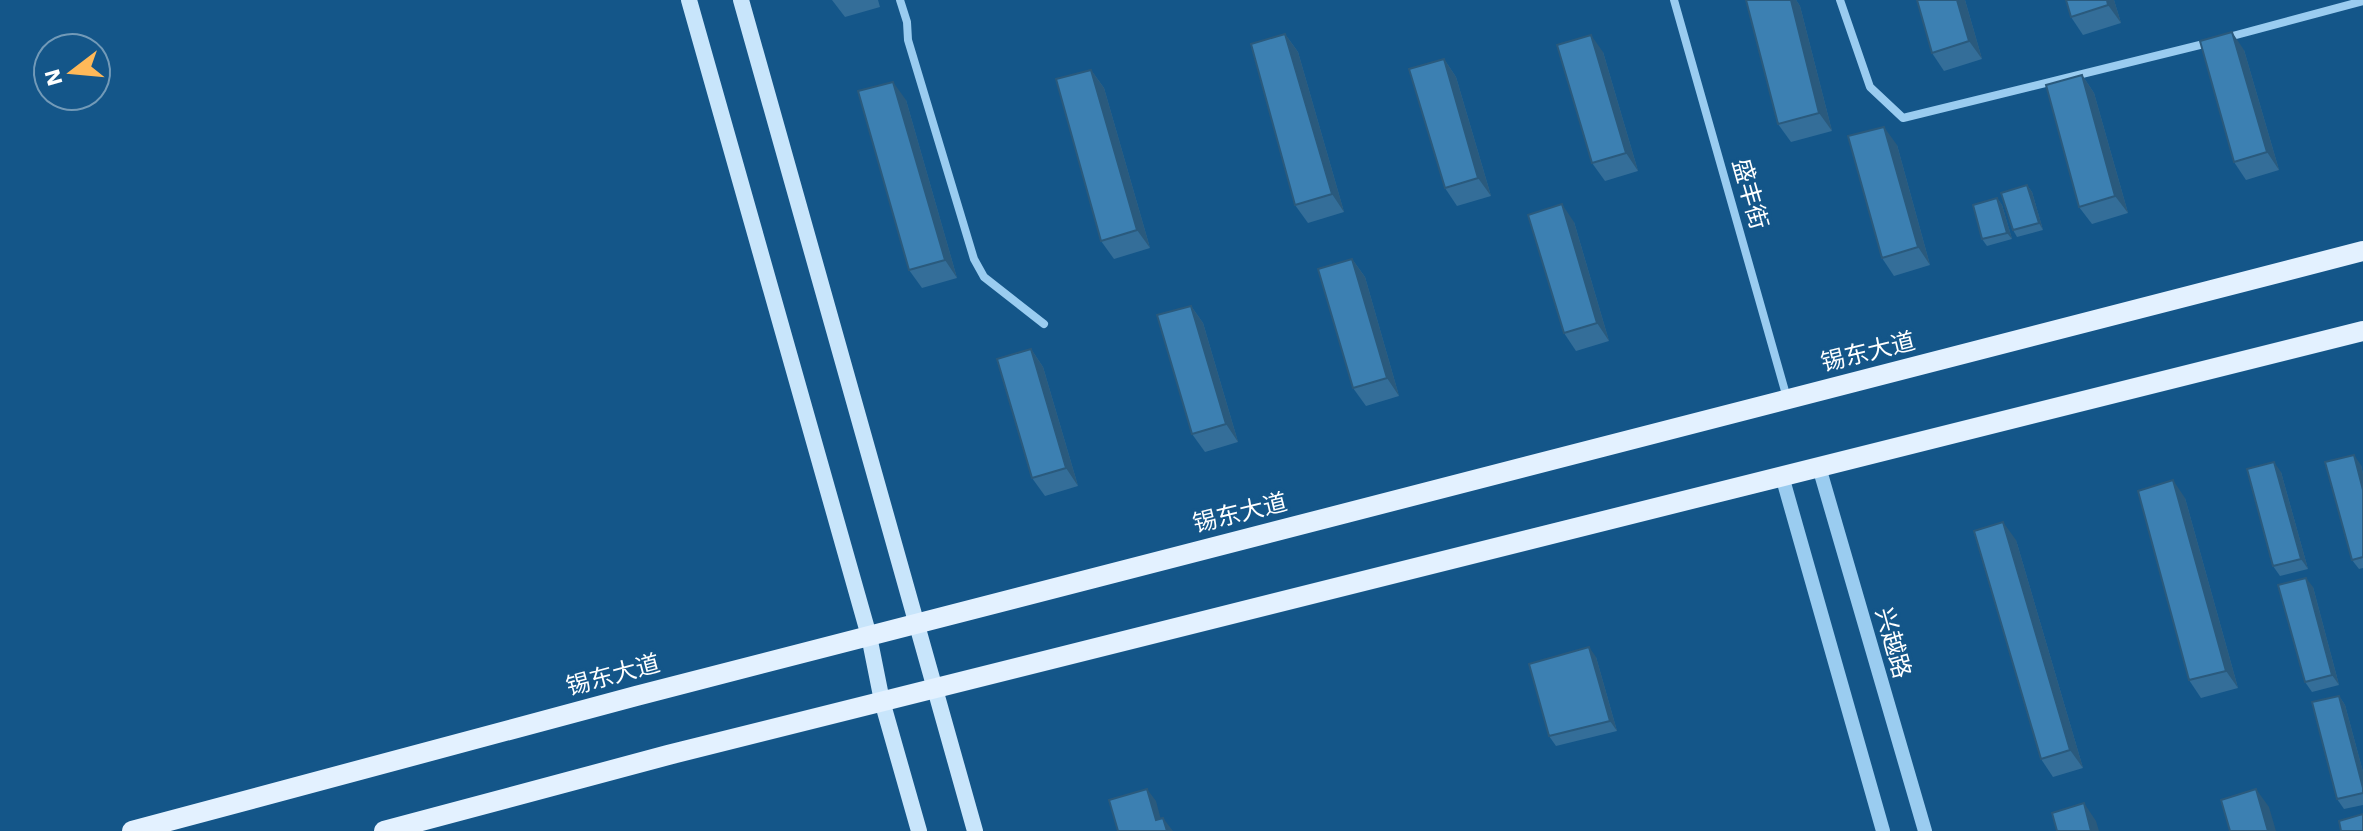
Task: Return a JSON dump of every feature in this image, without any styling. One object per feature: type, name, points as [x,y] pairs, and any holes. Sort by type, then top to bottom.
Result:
[{"type":"main road","points":[[689,0],[869,636],[882,701],[919,831]]},
{"type":"main road","points":[[741,0],[975,831]]},
{"type":"main road","name":"锡东大道","points":[[132,831],[869,636],[2363,251]]},
{"type":"main road","points":[[384,831],[882,701],[2363,331]]},
{"type":"street","points":[[900,0],[907,22],[908,40],[974,259],[984,277],[1044,324]]},
{"type":"street","name":"盛丰街","points":[[1674,0],[1787,399]]},
{"type":"street","points":[[1840,0],[1870,87],[1903,118],[2303,19],[2363,1]]},
{"type":"street","name":"兴越路","points":[[1819,467],[1925,831]]},
{"type":"street","points":[[1782,476],[1883,831]]},
{"type":"building","points":[[1746,0],[1791,0],[1819,113],[1778,124]]},
{"type":"building","points":[[1917,0],[1957,0],[1969,41],[1932,53]]},
{"type":"building","points":[[2066,0],[2107,0],[2108,5],[2071,17]]},
{"type":"building","points":[[2232,32],[2267,152],[2234,162],[2200,41]]},
{"type":"building","points":[[1285,34],[1332,194],[1295,205],[1251,44]]},
{"type":"building","points":[[1591,35],[1626,153],[1592,163],[1557,45]]},
{"type":"building","points":[[1444,59],[1478,178],[1445,188],[1409,69]]},
{"type":"building","points":[[1091,70],[1137,230],[1101,241],[1056,79]]},
{"type":"building","points":[[2082,75],[2115,196],[2079,207],[2046,85]]},
{"type":"building","points":[[893,82],[945,260],[909,270],[858,91]]},
{"type":"building","points":[[1884,127],[1918,247],[1882,258],[1848,136]]},
{"type":"building","points":[[2027,185],[2039,223],[2013,230],[2001,193]]},
{"type":"building","points":[[1997,198],[2007,233],[1982,239],[1973,205]]},
{"type":"building","points":[[1562,204],[1597,323],[1564,333],[1528,215]]},
{"type":"building","points":[[1352,259],[1387,378],[1353,388],[1318,269]]},
{"type":"building","points":[[1191,306],[1226,424],[1192,434],[1157,315]]},
{"type":"building","points":[[1031,349],[1066,468],[1032,478],[997,359]]},
{"type":"building","points":[[2354,455],[2363,490],[2363,557],[2352,560],[2325,462]]},
{"type":"building","points":[[2274,462],[2301,559],[2273,566],[2247,469]]},
{"type":"building","points":[[2173,480],[2226,671],[2189,680],[2138,491]]},
{"type":"building","points":[[2003,522],[2070,750],[2041,759],[1974,531]]},
{"type":"building","points":[[2306,578],[2332,675],[2305,682],[2278,585]]},
{"type":"building","points":[[1589,647],[1610,721],[1549,736],[1529,664]]},
{"type":"building","points":[[2339,696],[2363,793],[2337,799],[2312,702]]},
{"type":"building","points":[[1147,789],[1156,820],[1163,818],[1167,831],[1118,831],[1109,800]]},
{"type":"building","points":[[2256,789],[2268,831],[2230,831],[2221,800]]},
{"type":"building","points":[[2084,803],[2091,831],[2057,831],[2052,813]]},
{"type":"building","points":[[2363,814],[2363,831],[2341,831],[2339,821]]}]
